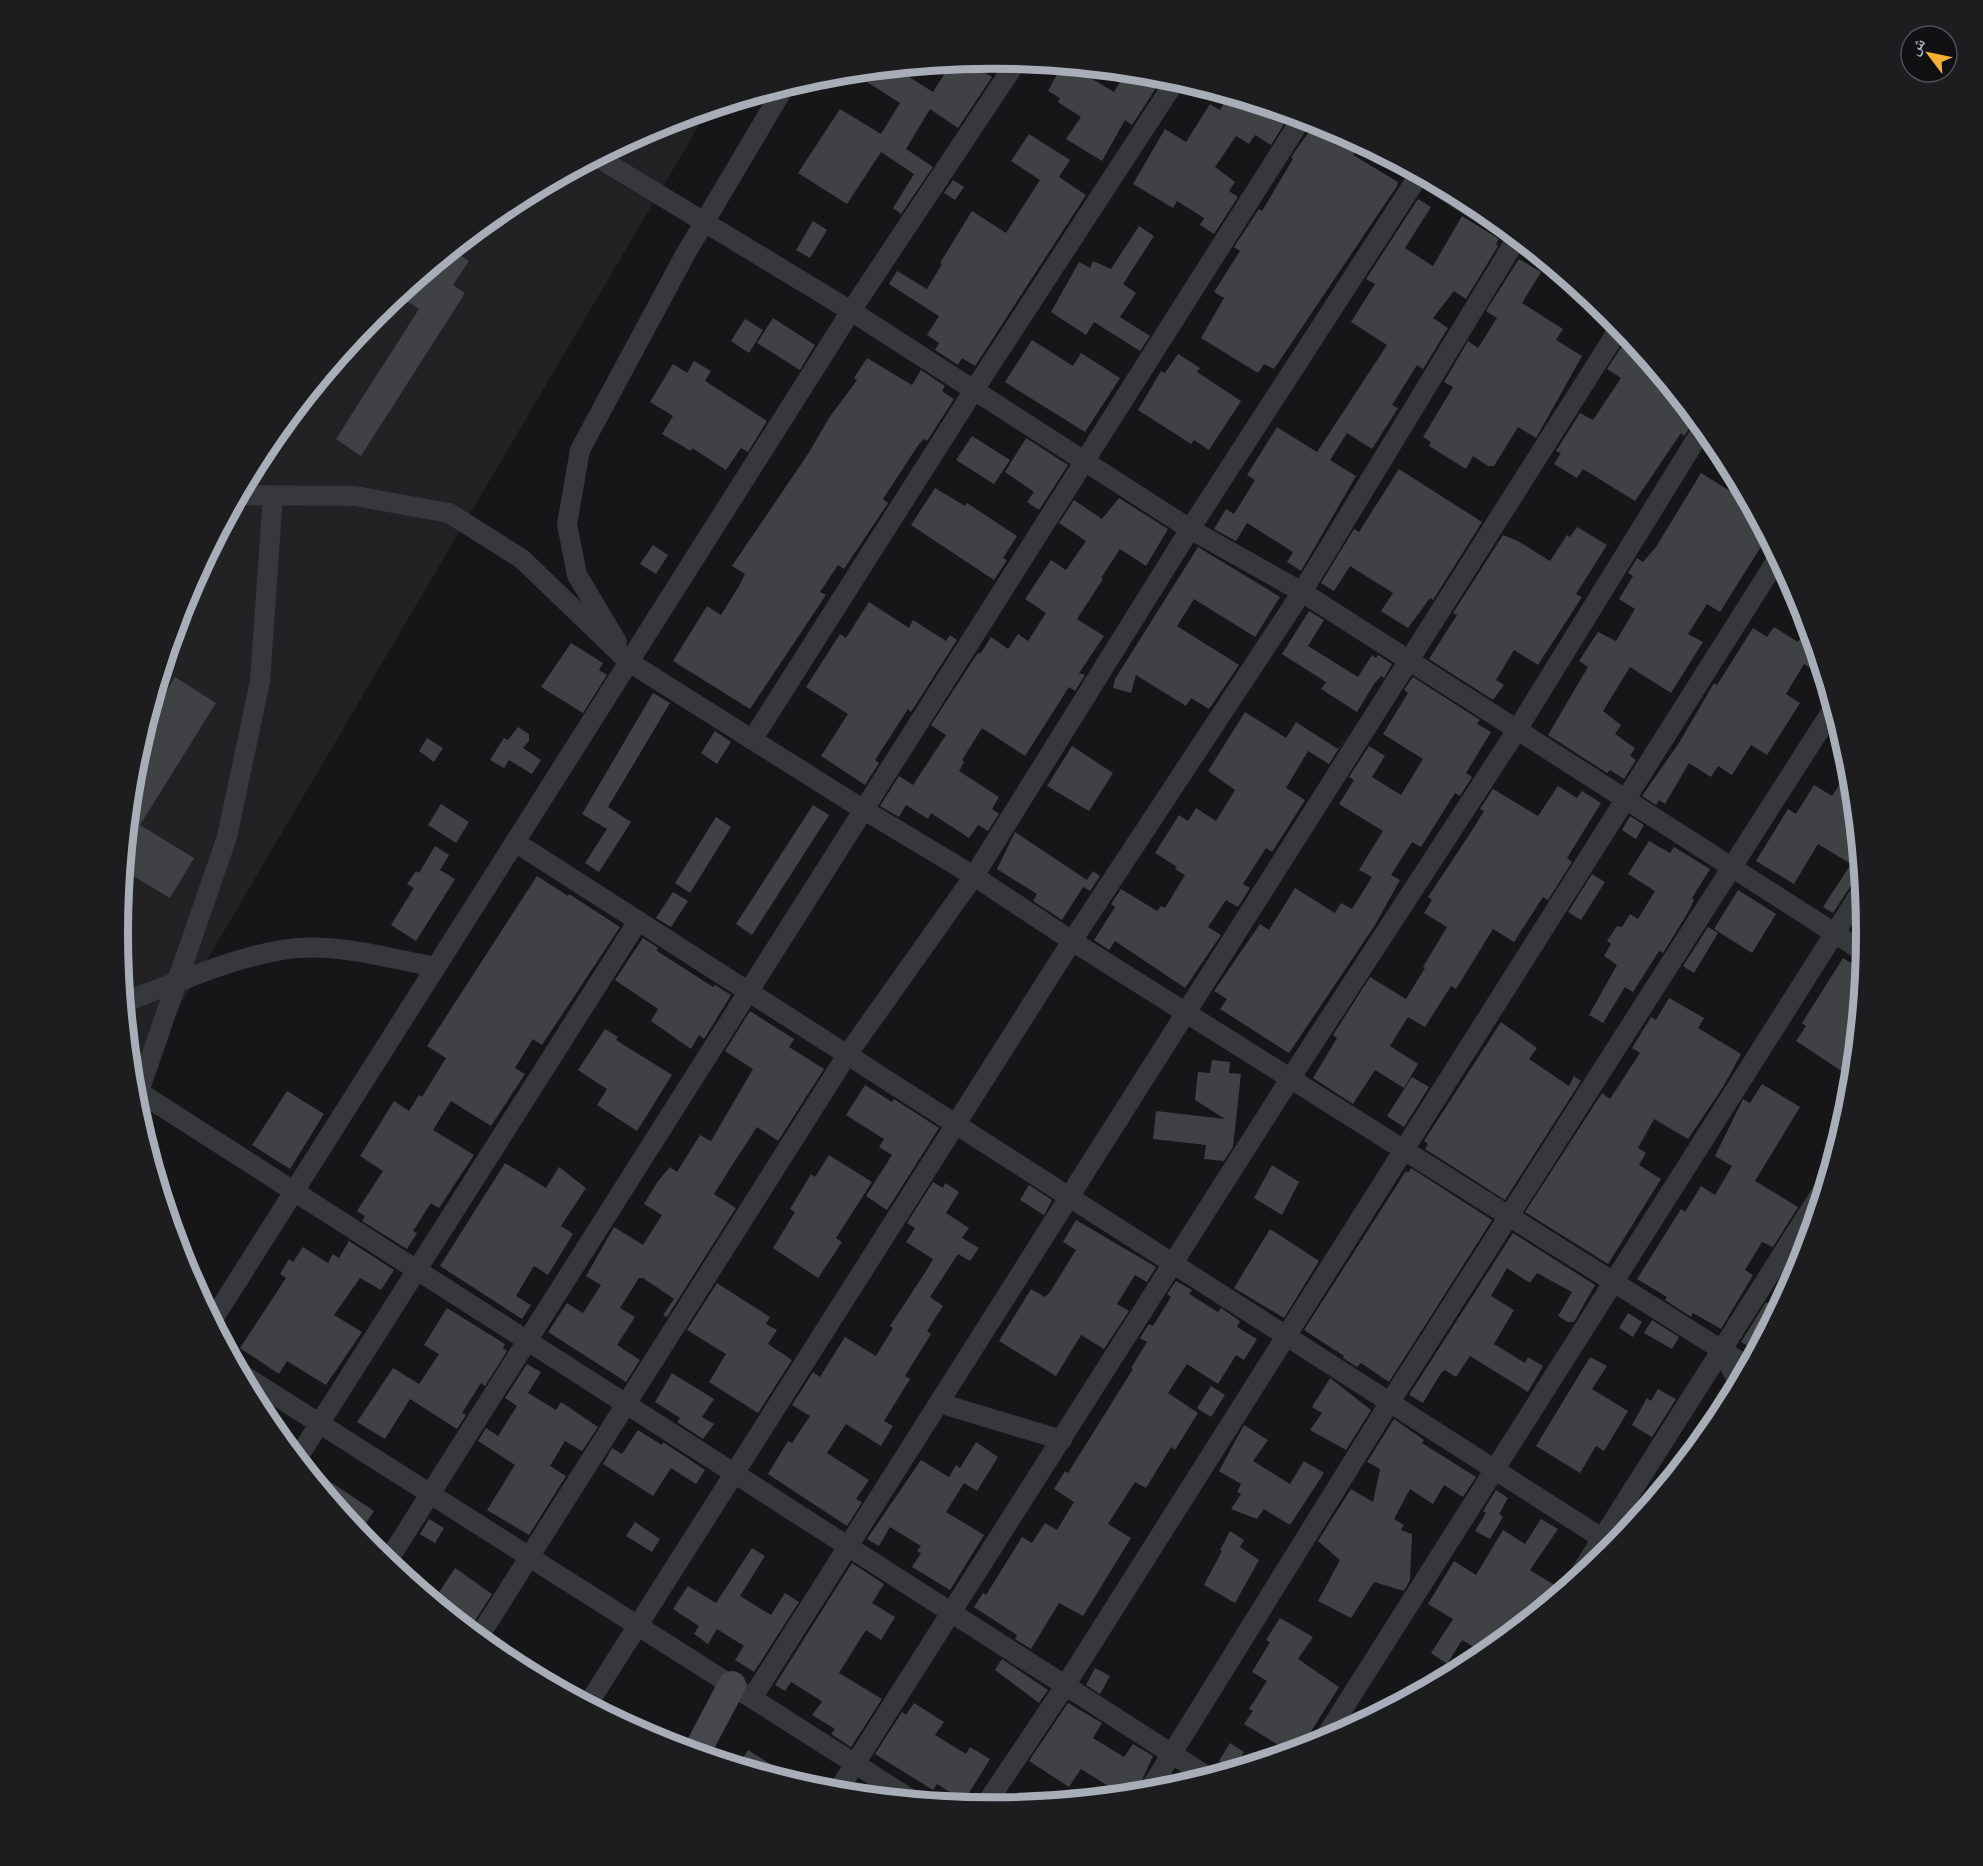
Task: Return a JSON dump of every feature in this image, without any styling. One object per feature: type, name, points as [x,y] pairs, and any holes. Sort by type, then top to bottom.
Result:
[{"type":"street","points":[[216,1314],[851,311],[1011,70]]},
{"type":"street","points":[[752,740],[974,390],[1171,88]]},
{"type":"street","points":[[629,662],[577,574],[567,524],[580,450],[704,222],[779,96]]},
{"type":"street","points":[[392,1555],[1297,126]]},
{"type":"street","points":[[604,161],[851,311],[1190,529],[1302,592],[1409,659],[1856,946]]},
{"type":"street","points":[[483,1630],[848,1055],[974,876],[1190,529],[1416,180]]},
{"type":"street","points":[[592,1699],[1072,941],[1302,592],[1513,245]]},
{"type":"street","points":[[701,1746],[848,1547],[1615,335]]},
{"type":"street","points":[[843,1784],[1290,1079],[1517,730],[1698,436]]},
{"type":"street","points":[[247,495],[355,496],[449,513],[522,559],[629,662],[864,810],[974,876],[1072,941],[1741,1362]]},
{"type":"street","points":[[141,1086],[227,837],[260,681],[273,495]]},
{"type":"street","points":[[991,1797],[1065,1686],[1773,566]]},
{"type":"street","points":[[1155,1781],[1390,1402],[1828,717]]},
{"type":"street","points":[[515,842],[1605,1540]]},
{"type":"street","points":[[1332,1727],[1855,901]]},
{"type":"street","points":[[301,1452],[638,921]]},
{"type":"street","points":[[130,1000],[263,954],[300,948],[344,950],[436,967]]},
{"type":"street","points":[[144,1103],[293,1192],[1199,1771]]},
{"type":"street","points":[[1615,1531],[1721,1350],[1810,1210]]},
{"type":"street","points":[[1721,1350],[1734,1375]]},
{"type":"street","points":[[253,1381],[899,1792]]},
{"type":"street","points":[[939,1403],[1062,1440]]},
{"type":"shaded area","points":[[702,119],[140,1074],[129,990],[128,933],[129,876],[144,764],[173,655],[193,602],[243,501],[273,453],[306,407],[342,363],[422,283],[511,215],[560,185],[609,158]]},
{"type":"building","points":[[980,69],[992,77],[958,128],[930,109],[906,149],[933,167],[901,214],[893,208],[914,174],[881,152],[847,204],[798,173],[840,109],[881,134],[900,103],[862,79],[904,74],[933,92],[947,71]]},
{"type":"building","points":[[1058,72],[1084,74],[1114,92],[1122,79],[1158,86],[1132,125],[1125,120],[1102,161],[1066,139],[1081,117],[1058,102],[1060,98],[1048,91]]},
{"type":"building","points":[[1225,101],[1268,115],[1284,124],[1271,145],[1255,135],[1249,144],[1236,136],[1215,167],[1235,182],[1229,191],[1238,197],[1214,234],[1200,225],[1204,218],[1177,201],[1173,208],[1133,184],[1165,129],[1186,142],[1210,104],[1220,110]]},
{"type":"building","points":[[1310,130],[1356,150],[1353,155],[1398,182],[1274,369],[1264,364],[1258,373],[1201,338],[1224,298],[1214,292],[1240,251],[1234,247],[1259,209],[1262,211],[1293,159],[1291,157]]},
{"type":"building","points":[[1029,134],[1070,160],[1059,177],[1086,195],[975,366],[962,358],[958,365],[935,350],[939,343],[927,335],[939,316],[889,284],[897,271],[927,289],[972,211],[1006,233],[1040,180],[1011,161]]},
{"type":"building","points":[[953,180],[964,187],[955,200],[944,193]]},
{"type":"building","points":[[1418,199],[1431,207],[1405,248],[1433,266],[1462,216],[1499,239],[1496,244],[1498,246],[1466,299],[1454,291],[1433,318],[1448,328],[1423,369],[1417,365],[1392,405],[1398,408],[1372,449],[1347,433],[1330,460],[1356,476],[1301,571],[1287,562],[1293,552],[1247,523],[1236,541],[1214,529],[1226,509],[1234,514],[1255,480],[1247,475],[1277,427],[1317,452],[1387,345],[1351,322],[1375,284],[1366,279]]},
{"type":"building","points":[[813,221],[827,230],[810,258],[796,250]]},
{"type":"building","points":[[1139,226],[1154,236],[1123,284],[1136,293],[1120,317],[1150,336],[1140,351],[1094,322],[1086,335],[1051,312],[1079,262],[1090,268],[1093,261],[1111,269]]},
{"type":"building","points":[[458,254],[469,261],[453,285],[465,293],[361,456],[336,439],[419,309],[404,300]]},
{"type":"building","points":[[1519,259],[1541,272],[1522,303],[1563,329],[1556,340],[1582,356],[1536,438],[1518,427],[1494,466],[1488,466],[1473,456],[1466,469],[1429,446],[1431,442],[1423,437],[1453,387],[1444,382],[1468,341],[1478,348],[1497,318],[1486,311]]},
{"type":"building","points":[[773,318],[815,345],[800,370],[757,343]]},
{"type":"building","points":[[745,319],[763,330],[749,353],[731,341]]},
{"type":"building","points":[[1032,340],[1073,366],[1081,353],[1120,378],[1085,432],[1005,382]]},
{"type":"building","points":[[1623,344],[1641,363],[1691,426],[1684,436],[1681,433],[1635,501],[1583,469],[1577,478],[1554,464],[1561,453],[1556,451],[1580,413],[1593,420],[1621,378],[1607,369]]},
{"type":"building","points":[[1178,354],[1200,368],[1197,372],[1241,401],[1209,450],[1194,440],[1191,444],[1138,410],[1161,371],[1165,373]]},
{"type":"building","points":[[867,358],[912,385],[921,370],[945,386],[942,391],[954,399],[927,441],[924,439],[919,444],[883,499],[888,503],[844,569],[838,565],[820,592],[826,595],[750,709],[673,661],[707,606],[721,615],[745,574],[732,566],[808,454],[829,418],[857,380],[854,378]]},
{"type":"building","points":[[694,361],[711,371],[705,381],[767,421],[748,452],[741,448],[726,470],[692,448],[691,451],[662,434],[673,416],[650,402],[673,364],[687,373]]},
{"type":"building","points":[[972,436],[1010,460],[994,484],[956,460]]},
{"type":"building","points":[[1026,438],[1068,465],[1039,510],[1027,502],[1034,492],[1005,472]]},
{"type":"building","points":[[1399,469],[1482,522],[1433,600],[1430,598],[1408,628],[1381,611],[1393,593],[1350,566],[1334,591],[1321,583],[1354,529],[1359,532]]},
{"type":"building","points":[[1701,473],[1730,491],[1732,488],[1762,544],[1720,612],[1707,604],[1688,634],[1703,642],[1671,693],[1630,667],[1603,711],[1621,725],[1615,734],[1635,748],[1630,756],[1636,760],[1624,779],[1610,770],[1607,773],[1548,735],[1588,667],[1579,661],[1598,632],[1616,641],[1635,609],[1619,599],[1633,576],[1628,573],[1637,558],[1643,562],[1656,547]]},
{"type":"building","points":[[935,488],[965,506],[967,503],[1017,536],[1003,558],[1007,560],[994,580],[911,525]]},
{"type":"building","points":[[1119,498],[1168,529],[1146,566],[1120,549],[1101,578],[1103,579],[1077,619],[1104,636],[1079,673],[1085,675],[1075,691],[1069,687],[1025,756],[982,728],[962,760],[964,762],[959,771],[999,797],[992,809],[999,814],[988,831],[978,825],[969,838],[931,813],[928,819],[906,805],[899,817],[880,806],[899,776],[913,785],[946,735],[931,725],[977,654],[981,653],[991,637],[1008,649],[1018,634],[1028,641],[1046,613],[1025,599],[1051,560],[1066,570],[1086,541],[1059,523],[1074,500],[1102,519]]},
{"type":"building","points":[[1577,527],[1607,545],[1576,594],[1582,597],[1538,665],[1514,650],[1496,680],[1504,685],[1493,700],[1429,659],[1457,615],[1453,613],[1503,535],[1518,541],[1550,561],[1567,535],[1570,537]]},
{"type":"building","points":[[653,545],[668,555],[656,574],[640,564]]},
{"type":"building","points":[[1198,547],[1280,597],[1255,637],[1194,599],[1177,626],[1239,665],[1209,709],[1191,698],[1186,706],[1136,675],[1131,693],[1113,688],[1115,679]]},
{"type":"building","points":[[869,602],[909,628],[913,620],[946,641],[950,635],[957,640],[911,712],[908,709],[875,760],[879,763],[865,785],[821,756],[848,714],[806,687],[840,634],[846,638]]},
{"type":"building","points":[[1309,611],[1324,620],[1308,646],[1358,677],[1372,655],[1376,658],[1378,655],[1392,664],[1384,678],[1381,676],[1374,684],[1357,712],[1321,689],[1326,682],[1282,654]]},
{"type":"building","points":[[1774,627],[1798,642],[1802,635],[1815,671],[1804,664],[1786,694],[1800,703],[1767,755],[1751,745],[1732,775],[1718,766],[1711,777],[1689,763],[1665,804],[1659,800],[1656,805],[1642,796],[1679,743],[1714,683],[1717,685],[1753,628],[1767,637]]},
{"type":"building","points":[[571,643],[603,663],[599,670],[607,675],[583,713],[541,687]]},
{"type":"building","points":[[175,677],[216,703],[140,825],[194,858],[170,898],[129,874],[144,764],[159,703]]},
{"type":"building","points":[[1413,677],[1480,720],[1477,724],[1491,732],[1466,773],[1472,777],[1460,796],[1455,793],[1421,847],[1412,842],[1391,875],[1400,880],[1375,925],[1289,1053],[1220,1009],[1227,999],[1214,991],[1260,924],[1269,930],[1295,888],[1335,913],[1341,903],[1352,909],[1372,877],[1359,870],[1383,831],[1339,804],[1354,780],[1349,777],[1369,746],[1385,756],[1372,777],[1401,795],[1423,759],[1383,734],[1408,693],[1404,690]]},
{"type":"building","points":[[653,693],[670,703],[608,807],[631,822],[599,872],[585,863],[607,829],[582,814]]},
{"type":"building","points":[[1245,712],[1286,738],[1296,722],[1338,749],[1349,733],[1329,764],[1308,751],[1286,788],[1305,800],[1272,852],[1266,848],[1243,884],[1250,888],[1238,907],[1226,900],[1208,927],[1221,935],[1185,988],[1115,941],[1109,950],[1094,940],[1115,907],[1111,904],[1121,889],[1157,911],[1161,906],[1165,908],[1185,875],[1155,853],[1179,815],[1188,821],[1196,808],[1216,821],[1235,790],[1208,771]]},
{"type":"building","points":[[518,727],[529,734],[529,741],[523,748],[541,760],[532,774],[509,760],[504,768],[490,760],[504,738],[508,740]]},
{"type":"building","points":[[715,731],[731,742],[717,764],[701,753]]},
{"type":"building","points":[[427,738],[443,748],[434,762],[419,751]]},
{"type":"building","points":[[1072,746],[1113,773],[1089,811],[1047,786]]},
{"type":"building","points":[[1842,781],[1854,883],[1833,913],[1823,907],[1851,864],[1818,844],[1794,884],[1756,861],[1788,809],[1796,814],[1814,785],[1832,796]]},
{"type":"building","points":[[1558,786],[1577,798],[1582,791],[1601,803],[1567,858],[1572,862],[1548,900],[1543,897],[1514,942],[1493,929],[1456,989],[1451,986],[1425,1027],[1408,1017],[1390,1046],[1418,1064],[1404,1088],[1375,1070],[1353,1104],[1313,1078],[1337,1038],[1333,1035],[1370,977],[1406,999],[1447,927],[1424,913],[1432,900],[1428,897],[1484,811],[1480,809],[1493,789],[1538,816]]},
{"type":"building","points":[[441,804],[469,822],[456,843],[428,825]]},
{"type":"building","points":[[813,805],[829,815],[752,935],[736,924]]},
{"type":"building","points":[[1630,816],[1644,825],[1636,839],[1622,830]]},
{"type":"building","points":[[716,817],[731,827],[690,893],[675,883]]},
{"type":"building","points":[[1015,832],[1087,880],[1093,871],[1100,876],[1090,891],[1083,887],[1062,920],[1033,901],[1037,894],[997,869]]},
{"type":"building","points":[[1649,841],[1670,853],[1674,847],[1710,869],[1692,898],[1694,900],[1687,914],[1663,953],[1659,951],[1633,992],[1625,987],[1603,1023],[1589,1015],[1617,965],[1604,956],[1611,944],[1607,941],[1617,926],[1622,927],[1630,914],[1638,919],[1655,891],[1628,874]]},
{"type":"building","points":[[435,846],[449,855],[440,870],[455,879],[416,941],[391,925],[414,888],[407,884],[416,871],[419,873]]},
{"type":"building","points":[[1592,874],[1605,882],[1581,920],[1568,912]]},
{"type":"building","points":[[537,876],[620,927],[542,1045],[533,1039],[515,1068],[525,1074],[491,1126],[451,1101],[433,1130],[474,1155],[439,1208],[431,1203],[413,1231],[417,1233],[407,1249],[362,1221],[365,1216],[357,1211],[383,1171],[360,1156],[394,1101],[409,1111],[419,1095],[422,1097],[446,1058],[427,1046]]},
{"type":"building","points":[[1738,890],[1776,914],[1752,953],[1714,929]]},
{"type":"building","points":[[673,892],[688,901],[671,927],[656,918]]},
{"type":"building","points":[[1708,927],[1718,933],[1694,973],[1683,966]]},
{"type":"building","points":[[643,938],[658,948],[657,951],[713,987],[715,985],[731,995],[704,1039],[699,1035],[691,1049],[651,1021],[658,1009],[615,980]]},
{"type":"building","points":[[1843,958],[1855,965],[1844,1073],[1796,1041],[1806,1026],[1802,1023]]},
{"type":"building","points":[[1669,998],[1704,1018],[1698,1028],[1741,1054],[1723,1087],[1688,1139],[1654,1119],[1638,1148],[1646,1153],[1639,1165],[1661,1179],[1608,1264],[1525,1212],[1602,1093],[1610,1099],[1640,1053],[1632,1048],[1651,1017],[1656,1020]]},
{"type":"building","points":[[750,1011],[794,1039],[789,1047],[824,1069],[778,1141],[757,1127],[731,1167],[714,1194],[736,1208],[667,1317],[663,1315],[674,1299],[643,1278],[639,1278],[620,1308],[635,1317],[617,1345],[640,1360],[626,1382],[548,1332],[567,1303],[583,1313],[601,1285],[586,1276],[614,1227],[643,1245],[662,1215],[644,1204],[658,1181],[670,1167],[677,1172],[700,1135],[711,1141],[753,1069],[725,1051]]},
{"type":"building","points":[[1501,1022],[1537,1048],[1529,1059],[1569,1086],[1574,1076],[1581,1081],[1505,1200],[1425,1149],[1428,1144],[1424,1141]]},
{"type":"building","points":[[605,1029],[618,1037],[616,1040],[672,1075],[637,1131],[597,1105],[607,1089],[578,1070]]},
{"type":"building","points":[[1212,1060],[1230,1062],[1229,1073],[1241,1074],[1233,1147],[1224,1161],[1204,1159],[1206,1145],[1153,1139],[1156,1111],[1225,1119],[1195,1100],[1198,1072],[1210,1073]]},
{"type":"building","points":[[1412,1077],[1429,1087],[1404,1127],[1387,1116]]},
{"type":"building","points":[[1762,1084],[1800,1107],[1755,1181],[1798,1207],[1773,1247],[1762,1242],[1745,1270],[1753,1275],[1721,1329],[1693,1313],[1691,1317],[1665,1300],[1667,1297],[1637,1279],[1681,1209],[1685,1212],[1701,1186],[1715,1195],[1732,1166],[1715,1156],[1743,1099],[1750,1103]]},
{"type":"building","points":[[865,1085],[892,1102],[894,1099],[939,1128],[887,1210],[866,1196],[892,1155],[879,1147],[884,1139],[846,1115]]},
{"type":"building","points":[[287,1091],[324,1114],[290,1169],[252,1145]]},
{"type":"building","points":[[829,1155],[872,1182],[836,1238],[842,1242],[818,1278],[773,1248],[795,1212],[790,1209],[811,1174],[815,1177]]},
{"type":"building","points":[[505,1163],[546,1188],[559,1167],[586,1188],[561,1226],[573,1234],[548,1275],[534,1266],[516,1296],[531,1305],[522,1319],[440,1266]]},
{"type":"building","points":[[1272,1165],[1299,1182],[1282,1215],[1254,1198]]},
{"type":"building","points":[[1411,1168],[1492,1220],[1389,1382],[1361,1363],[1357,1367],[1304,1330],[1406,1171],[1408,1173]]},
{"type":"building","points":[[933,1182],[943,1188],[945,1183],[959,1192],[946,1213],[969,1228],[962,1238],[979,1248],[970,1261],[958,1254],[930,1297],[943,1306],[927,1331],[931,1334],[905,1376],[910,1379],[884,1421],[893,1426],[881,1446],[846,1424],[827,1453],[869,1480],[856,1499],[862,1502],[847,1526],[768,1474],[788,1441],[792,1443],[810,1416],[792,1405],[813,1372],[820,1377],[845,1337],[876,1356],[893,1328],[890,1326],[928,1268],[933,1259],[906,1242],[915,1228],[907,1223]]},
{"type":"building","points":[[1029,1185],[1052,1200],[1044,1215],[1020,1200]]},
{"type":"building","points":[[1076,1220],[1156,1267],[1147,1282],[1135,1275],[1117,1304],[1129,1311],[1104,1349],[1081,1335],[1056,1376],[999,1341],[1031,1289],[1045,1297],[1050,1292],[1076,1250],[1063,1242]]},
{"type":"building","points":[[1270,1229],[1319,1261],[1284,1318],[1234,1288]]},
{"type":"building","points":[[1513,1233],[1595,1285],[1574,1322],[1568,1322],[1558,1316],[1572,1292],[1537,1273],[1530,1283],[1507,1268],[1491,1296],[1514,1310],[1494,1344],[1525,1363],[1528,1357],[1543,1366],[1528,1392],[1470,1356],[1456,1377],[1445,1370],[1441,1373],[1423,1403],[1409,1395]]},
{"type":"building","points":[[349,1241],[394,1270],[381,1290],[360,1278],[334,1315],[362,1332],[326,1385],[287,1361],[279,1374],[240,1348],[286,1278],[280,1274],[289,1259],[293,1262],[303,1247],[328,1263],[333,1254],[339,1258]]},
{"type":"building","points":[[1176,1281],[1192,1290],[1189,1294],[1218,1312],[1221,1308],[1240,1321],[1237,1327],[1257,1339],[1244,1360],[1236,1355],[1218,1384],[1187,1364],[1168,1393],[1198,1413],[1175,1450],[1171,1447],[1146,1488],[1135,1482],[1108,1524],[1131,1538],[1083,1616],[1059,1603],[1031,1649],[1015,1639],[1017,1635],[974,1607],[983,1593],[986,1595],[1022,1537],[1032,1543],[1045,1523],[1057,1530],[1074,1502],[1054,1489],[1065,1471],[1068,1473],[1133,1369],[1131,1368],[1147,1342],[1140,1338],[1149,1324],[1153,1326],[1171,1297],[1167,1294]]},
{"type":"building","points":[[717,1283],[770,1317],[766,1324],[777,1330],[768,1344],[792,1360],[758,1413],[709,1382],[726,1354],[687,1330]]},
{"type":"building","points":[[1766,1302],[1771,1305],[1749,1347],[1741,1342]]},
{"type":"building","points":[[447,1308],[505,1344],[503,1348],[507,1351],[485,1386],[481,1383],[462,1413],[466,1415],[457,1429],[410,1399],[385,1439],[357,1422],[393,1368],[419,1384],[439,1354],[424,1345]]},
{"type":"building","points":[[1628,1313],[1642,1322],[1633,1337],[1619,1328]]},
{"type":"building","points":[[1652,1320],[1679,1337],[1672,1349],[1644,1333]]},
{"type":"building","points":[[1590,1357],[1607,1366],[1592,1389],[1628,1411],[1604,1451],[1596,1446],[1580,1473],[1536,1446]]},
{"type":"building","points":[[527,1364],[541,1372],[528,1393],[556,1410],[561,1402],[598,1427],[582,1451],[565,1441],[550,1466],[566,1476],[529,1535],[487,1510],[515,1465],[478,1441],[486,1428],[498,1436],[517,1406],[505,1398]]},
{"type":"building","points":[[672,1373],[714,1399],[702,1417],[714,1424],[703,1439],[677,1422],[680,1418],[655,1402]]},
{"type":"building","points":[[1330,1378],[1371,1410],[1346,1450],[1310,1430],[1322,1413],[1312,1407]]},
{"type":"building","points":[[1211,1386],[1225,1395],[1211,1417],[1197,1408]]},
{"type":"building","points":[[1658,1389],[1676,1399],[1652,1437],[1632,1425],[1647,1398],[1651,1401]]},
{"type":"building","points":[[1394,1419],[1424,1440],[1422,1443],[1476,1477],[1463,1497],[1444,1485],[1433,1504],[1410,1489],[1394,1519],[1404,1525],[1401,1530],[1412,1534],[1410,1580],[1404,1591],[1374,1582],[1351,1618],[1318,1601],[1340,1560],[1318,1541],[1351,1489],[1373,1502],[1380,1469],[1367,1462]]},
{"type":"building","points":[[1244,1425],[1268,1440],[1253,1461],[1290,1484],[1304,1461],[1324,1473],[1290,1525],[1264,1509],[1257,1519],[1231,1509],[1241,1494],[1237,1492],[1241,1484],[1219,1471]]},
{"type":"building","points":[[638,1430],[662,1445],[663,1442],[705,1470],[696,1484],[671,1468],[653,1496],[603,1464],[612,1448],[622,1454]]},
{"type":"building","points":[[976,1442],[998,1457],[977,1491],[964,1483],[946,1512],[984,1535],[950,1590],[912,1567],[921,1553],[917,1551],[921,1546],[890,1527],[879,1546],[867,1539],[921,1460],[949,1477],[956,1465],[960,1468]]},
{"type":"building","points":[[317,1473],[374,1511],[364,1526]]},
{"type":"building","points":[[1496,1490],[1508,1498],[1499,1514],[1503,1517],[1490,1539],[1475,1531],[1486,1513],[1483,1511]]},
{"type":"building","points":[[429,1519],[444,1528],[435,1543],[420,1534]]},
{"type":"building","points":[[1541,1519],[1558,1529],[1530,1570],[1556,1586],[1555,1588],[1476,1648],[1462,1640],[1447,1664],[1431,1653],[1453,1619],[1428,1604],[1454,1561],[1476,1575],[1503,1530],[1525,1544]]},
{"type":"building","points":[[635,1522],[660,1539],[652,1552],[626,1536]]},
{"type":"building","points":[[1230,1531],[1244,1540],[1240,1547],[1259,1560],[1235,1603],[1204,1585]]},
{"type":"building","points":[[752,1548],[765,1556],[740,1596],[771,1615],[785,1593],[799,1602],[754,1672],[735,1660],[744,1646],[717,1629],[708,1644],[694,1634],[699,1626],[673,1609],[688,1586],[716,1603]]},
{"type":"building","points":[[852,1563],[884,1584],[872,1603],[895,1617],[881,1640],[866,1630],[839,1673],[882,1699],[851,1747],[831,1734],[835,1729],[812,1715],[822,1702],[820,1700],[791,1682],[785,1691],[775,1685]]},
{"type":"building","points":[[455,1568],[492,1594],[473,1623],[437,1595]]},
{"type":"building","points":[[1280,1618],[1313,1637],[1298,1659],[1339,1687],[1308,1736],[1281,1746],[1244,1724],[1253,1711],[1249,1709],[1267,1681],[1252,1672],[1270,1642],[1266,1640]]},
{"type":"building","points":[[1002,1659],[1048,1690],[1039,1703],[995,1670]]},
{"type":"building","points":[[1095,1668],[1110,1676],[1100,1694],[1086,1685]]},
{"type":"building","points":[[914,1703],[944,1722],[935,1735],[966,1754],[970,1747],[990,1759],[967,1796],[956,1796],[937,1784],[933,1790],[875,1754],[902,1712],[906,1715]]},
{"type":"building","points":[[1068,1703],[1102,1723],[1093,1738],[1124,1757],[1133,1744],[1153,1756],[1140,1784],[1106,1790],[1108,1786],[1081,1769],[1069,1787],[1029,1761]]},
{"type":"building","points":[[1230,1743],[1244,1752],[1238,1761],[1225,1765],[1219,1761]]},
{"type":"building","points":[[748,1750],[782,1771],[768,1768],[742,1760]]}]
